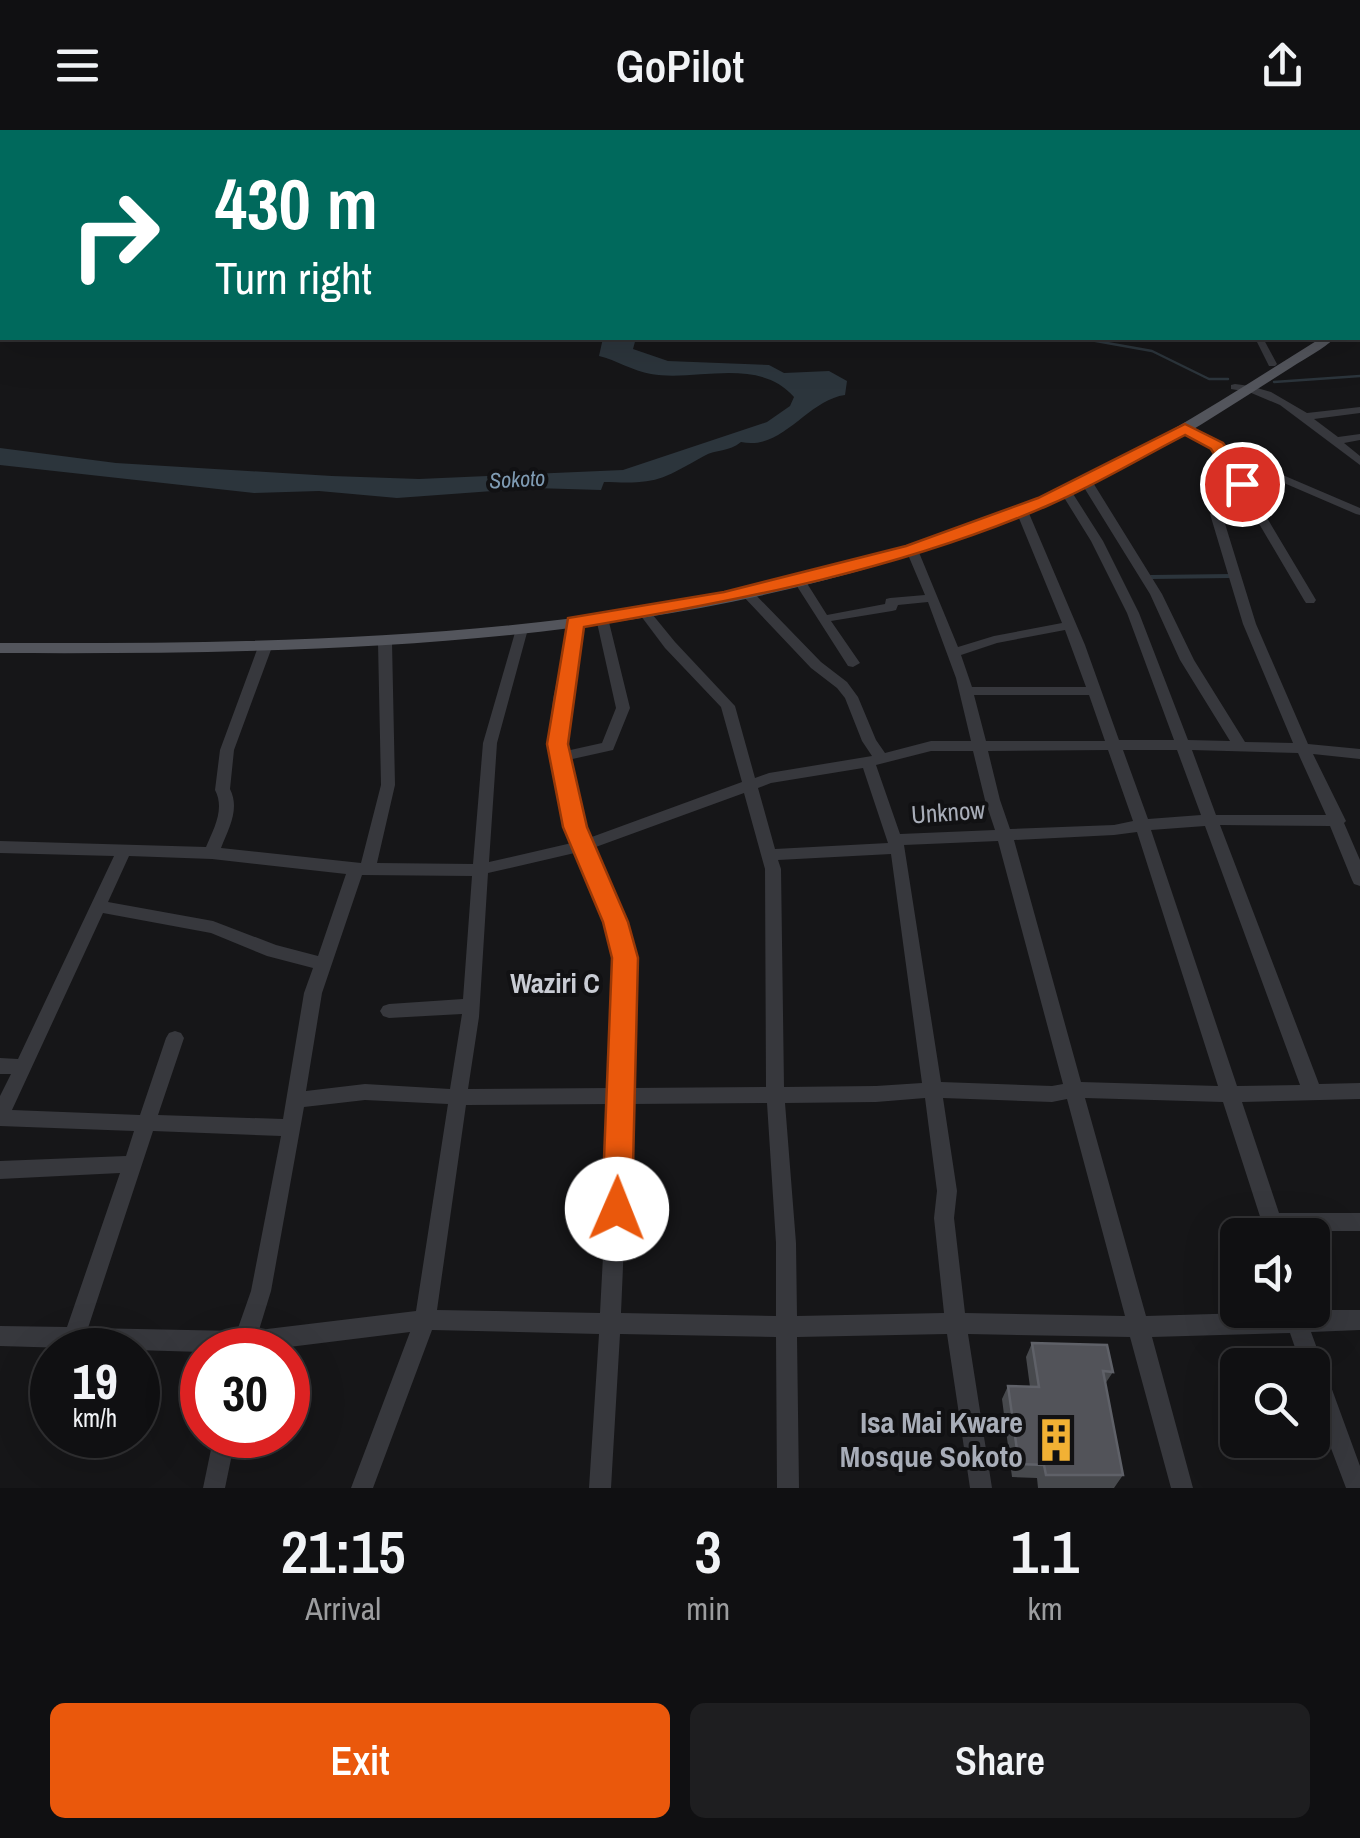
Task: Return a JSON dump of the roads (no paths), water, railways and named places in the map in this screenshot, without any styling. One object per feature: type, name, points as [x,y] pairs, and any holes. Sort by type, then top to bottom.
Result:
[{"type":"main road","points":[[0,648],[385,642],[644,612],[799,580],[912,550],[1066,491],[1185,428],[1312,340]]},
{"type":"main road","points":[[0,640],[387,633],[574,615],[718,591],[903,546],[1011,507],[1130,452],[1325,340]]},
{"type":"street","points":[[1260,340],[1272,364]]},
{"type":"street","points":[[1244,386],[1302,417],[1360,462]]},
{"type":"street","points":[[1302,417],[1360,410]]},
{"type":"street","points":[[1185,428],[1360,512]]},
{"type":"street","points":[[1336,441],[1360,437]]},
{"type":"street","points":[[1217,446],[1234,466],[1310,600]]},
{"type":"street","points":[[1086,481],[1156,594],[1187,660],[1240,746]]},
{"type":"street","points":[[1066,491],[1097,541],[1132,614],[1312,1090]]},
{"type":"street","points":[[1022,511],[1070,625],[1142,824],[1271,1218]]},
{"type":"street","points":[[1216,514],[1253,636],[1301,748],[1338,821],[1360,880]]},
{"type":"street","points":[[912,550],[966,691],[988,794],[1004,833],[1076,1090],[1182,1488]]},
{"type":"street","points":[[799,580],[853,662]]},
{"type":"street","points":[[746,592],[816,665],[842,685],[851,697],[874,760],[896,844],[947,1191],[944,1218],[956,1324],[981,1488]]},
{"type":"street","points":[[823,619],[892,606],[890,602],[932,598]]},
{"type":"street","points":[[644,612],[728,706],[771,855],[776,900],[775,1092],[786,1243],[788,1488]]},
{"type":"street","points":[[560,757],[608,747],[623,708],[602,618]]},
{"type":"street","points":[[575,622],[557,734],[560,757],[575,827],[615,922],[625,958],[611,1324],[600,1488]]},
{"type":"street","points":[[952,654],[994,640],[1070,625]]},
{"type":"street","points":[[362,1488],[425,1320],[461,1097],[490,743],[522,629]]},
{"type":"street","points":[[249,1328],[261,1290],[321,963],[362,868],[388,785],[385,642]]},
{"type":"street","points":[[212,852],[226,814],[222,782],[227,750],[264,646]]},
{"type":"street","points":[[966,691],[1095,691]]},
{"type":"street","points":[[3,852],[212,852],[362,868],[478,870],[583,846],[769,778],[931,746],[1180,744],[1360,754]]},
{"type":"street","name":"Unknow","points":[[771,855],[1004,833],[1114,830],[1142,824],[1338,821]]},
{"type":"street","points":[[125,849],[0,1117],[292,1128]]},
{"type":"street","points":[[99,906],[213,928],[321,963]]},
{"type":"street","points":[[389,1011],[471,1006]]},
{"type":"street","points":[[77,1328],[175,1038]]},
{"type":"street","points":[[0,1066],[23,1067]]},
{"type":"street","points":[[296,1100],[366,1092],[461,1097],[876,1094],[931,1090],[1052,1094],[1076,1090],[1232,1094],[1360,1091]]},
{"type":"street","points":[[0,1170],[132,1164]]},
{"type":"street","points":[[1330,1224],[1360,1222]]},
{"type":"street","points":[[1330,1318],[1360,1320]]},
{"type":"street","points":[[310,1336],[425,1320],[786,1328],[956,1324],[1138,1328],[1220,1321]]},
{"type":"street","points":[[0,1336],[30,1337]]},
{"type":"street","points":[[1330,1414],[1358,1488]]},
{"type":"street","points":[[214,1488],[220,1458]]},
{"type":"water","name":"Sokoto","points":[[603,340],[635,340],[633,349],[668,361],[769,365],[784,373],[829,371],[847,381],[845,395],[819,406],[770,439],[741,442],[657,479],[604,482],[601,490],[534,488],[397,498],[319,491],[254,493],[0,465],[0,448],[116,463],[332,476],[419,479],[623,470],[767,422],[790,406],[794,397],[763,377],[726,373],[651,374],[599,356]]},
{"type":"waterway","points":[[1090,340],[1152,351],[1209,379],[1228,379]]},
{"type":"waterway","points":[[1274,382],[1360,376]]},
{"type":"waterway","points":[[1151,577],[1231,576]]},
{"type":"place","name":"Isa Mai Kware Mosque Sokoto","points":[[1056,1440]]},
{"type":"district","name":"Waziri C","points":[[555,983]]}]
